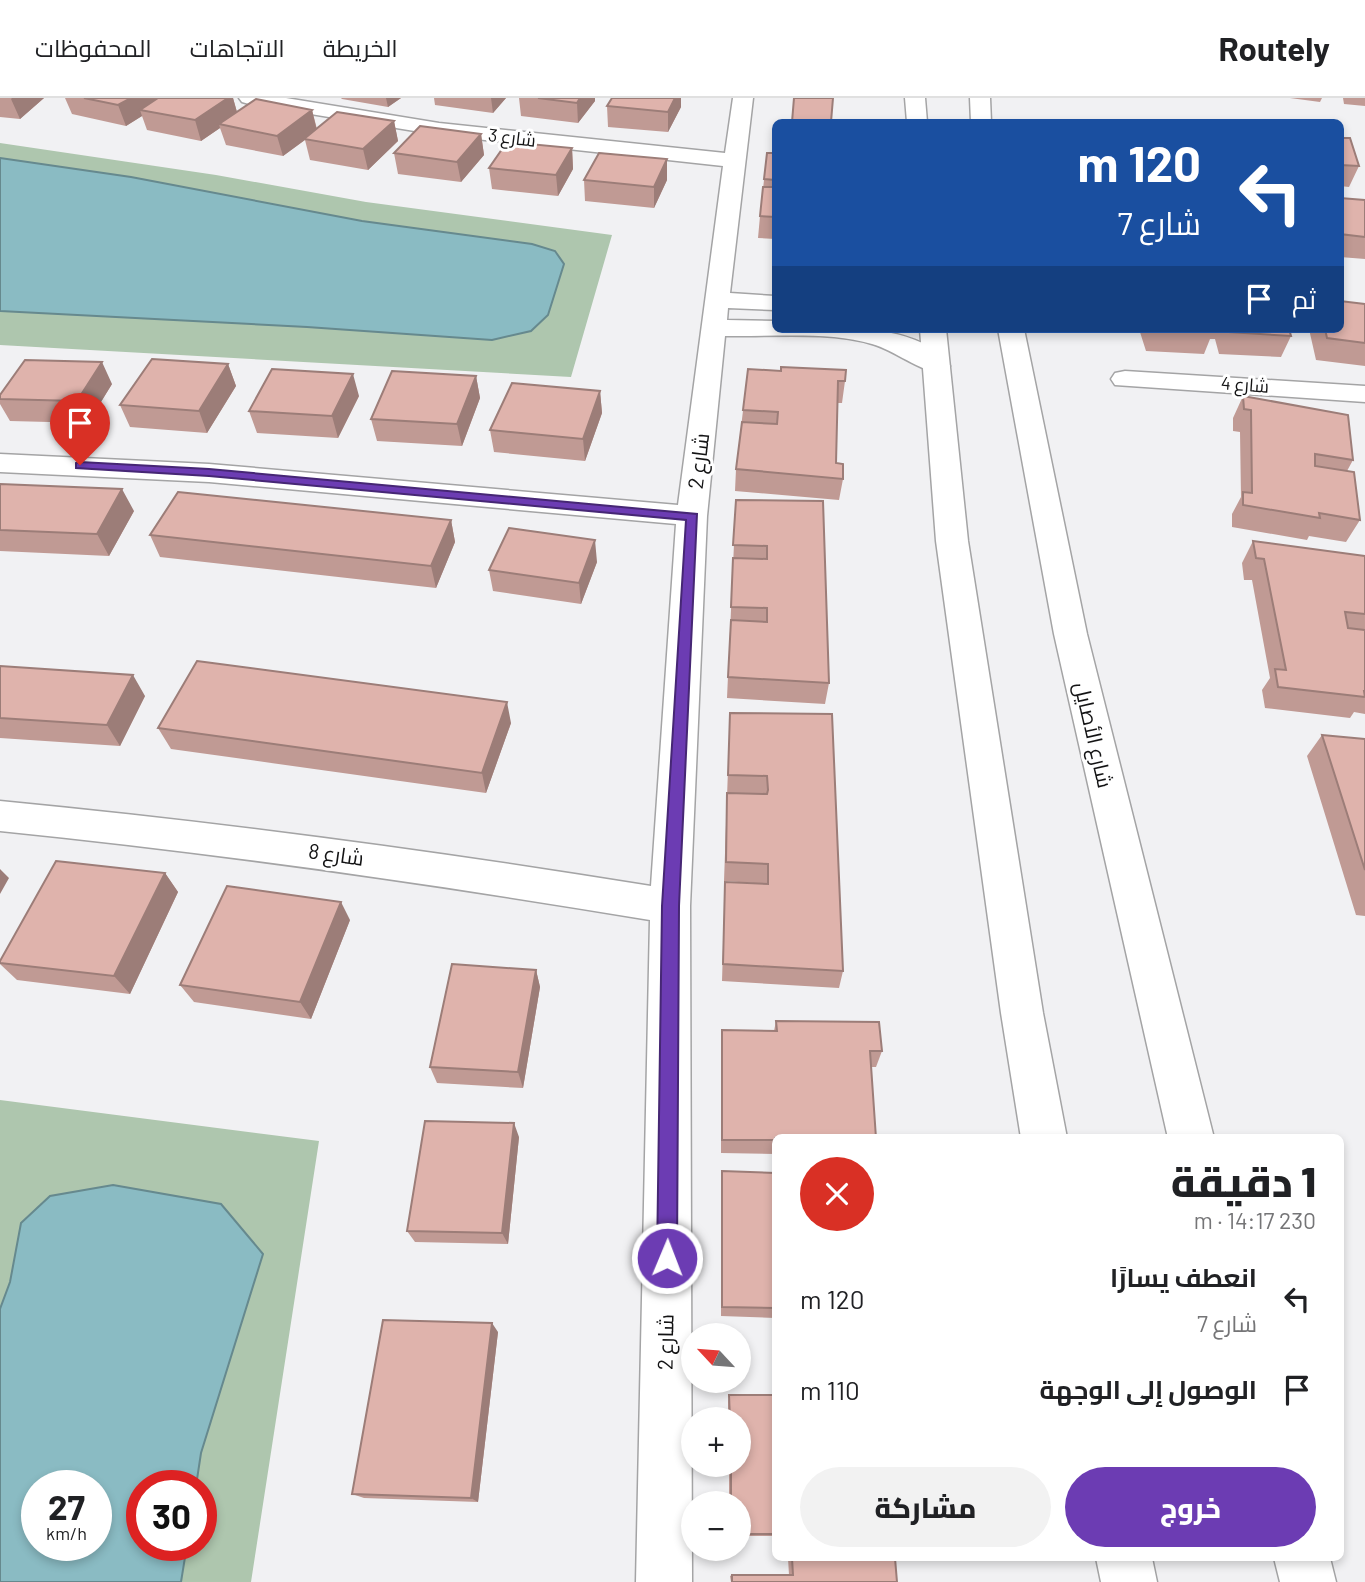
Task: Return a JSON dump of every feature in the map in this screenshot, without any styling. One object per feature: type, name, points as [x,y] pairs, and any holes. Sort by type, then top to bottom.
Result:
[{"type":"street","name":"شارع 3","points":[[249,98],[439,129],[734,161]]},
{"type":"street","name":"شارع 2","points":[[664,1582],[670,906],[692,516],[743,98]]},
{"type":"street","points":[[915,98],[917,119]]},
{"type":"street","points":[[980,98],[981,119]]},
{"type":"street","points":[[717,306],[772,293]]},
{"type":"street","points":[[717,306],[772,303]]},
{"type":"street","points":[[717,306],[772,316]]},
{"type":"street","points":[[859,333],[887,339],[923,355],[937,366]]},
{"type":"street","points":[[933,333],[952,541],[1020,1000],[1043,1134]]},
{"type":"street","name":"شارع الأصايل","points":[[1012,333],[1029,437],[1094,742],[1191,1134]]},
{"type":"street","name":"شارع 4","points":[[1125,379],[1365,394]]},
{"type":"street","points":[[0,463],[209,473],[692,516]]},
{"type":"street","name":"شارع 8","points":[[0,816],[191,835],[486,876],[670,906]]},
{"type":"street","points":[[1125,1561],[1129,1582]]},
{"type":"street","points":[[1303,1561],[1308,1582]]},
{"type":"green space","points":[[0,143],[216,175],[366,202],[612,235],[571,377],[0,345]]},
{"type":"green space","points":[[0,1100],[319,1141],[251,1582],[181,1582],[184,1561],[217,1561],[217,1470],[198,1470],[201,1453],[263,1254],[113,1185],[50,1196],[21,1223],[10,1282],[0,1309]]},
{"type":"water","points":[[0,158],[131,177],[362,221],[532,244],[555,251],[564,264],[548,315],[531,331],[492,340],[0,311]]},
{"type":"water","points":[[113,1185],[221,1204],[263,1254],[201,1453],[198,1470],[126,1470],[126,1561],[184,1561],[181,1582],[0,1582],[0,1309],[10,1282],[21,1223],[50,1196]]},
{"type":"building","points":[[84,98],[131,98],[118,105]]},
{"type":"building","points":[[158,98],[228,98],[195,120],[140,110]]},
{"type":"building","points":[[538,98],[580,98],[577,103]]},
{"type":"building","points":[[612,98],[675,98],[668,112],[607,106]]},
{"type":"building","points":[[794,98],[833,98],[831,119],[792,119]]},
{"type":"building","points":[[256,99],[312,110],[277,136],[219,124]]},
{"type":"building","points":[[337,112],[394,121],[363,149],[304,139]]},
{"type":"building","points":[[420,126],[481,134],[457,162],[394,153]]},
{"type":"building","points":[[1344,138],[1350,138],[1359,166],[1344,165]]},
{"type":"building","points":[[507,142],[572,148],[556,175],[489,168]]},
{"type":"building","points":[[599,153],[667,159],[654,187],[584,180]]},
{"type":"building","points":[[767,153],[772,153],[772,180],[764,179]]},
{"type":"building","points":[[763,187],[772,187],[772,217],[760,216]]},
{"type":"building","points":[[1344,198],[1365,200],[1365,237],[1344,234]]},
{"type":"building","points":[[1344,301],[1365,304],[1365,343],[1327,338],[1326,333],[1344,333]]},
{"type":"building","points":[[1244,333],[1290,333],[1291,336]]},
{"type":"building","points":[[152,359],[228,364],[199,411],[120,405]]},
{"type":"building","points":[[25,360],[102,362],[77,401],[0,399],[0,395]]},
{"type":"building","points":[[781,367],[846,370],[845,381],[838,381],[836,463],[843,464],[843,479],[736,469],[742,422],[777,424],[778,412],[743,410],[748,369],[781,371]]},
{"type":"building","points":[[272,369],[353,374],[332,416],[249,411]]},
{"type":"building","points":[[392,371],[476,376],[457,424],[371,419]]},
{"type":"building","points":[[512,383],[600,391],[583,439],[490,430]]},
{"type":"building","points":[[1243,396],[1348,415],[1353,460],[1315,454],[1315,466],[1354,472],[1360,520],[1319,513],[1320,518],[1243,505],[1243,492],[1252,493],[1251,410],[1244,409]]},
{"type":"building","points":[[0,484],[122,489],[97,534],[0,530]]},
{"type":"building","points":[[178,492],[451,520],[431,566],[150,535]]},
{"type":"building","points":[[736,500],[823,501],[829,683],[728,677],[731,620],[767,622],[767,608],[731,607],[733,558],[767,559],[767,546],[733,545]]},
{"type":"building","points":[[509,528],[595,540],[579,583],[489,570]]},
{"type":"building","points":[[1253,541],[1365,556],[1365,614],[1345,612],[1348,628],[1365,630],[1365,697],[1278,687],[1275,669],[1286,670],[1264,559],[1256,558]]},
{"type":"building","points":[[197,661],[507,702],[482,773],[158,728]]},
{"type":"building","points":[[0,666],[133,675],[107,725],[0,718]]},
{"type":"building","points":[[730,713],[832,714],[843,971],[723,964],[725,882],[768,884],[768,864],[726,862],[727,793],[767,794],[768,790],[767,776],[728,775]]},
{"type":"building","points":[[1322,735],[1365,739],[1365,870]]},
{"type":"building","points":[[56,861],[165,873],[114,976],[0,963]]},
{"type":"building","points":[[227,886],[341,902],[300,1002],[180,985]]},
{"type":"building","points":[[452,964],[536,970],[518,1072],[430,1067]]},
{"type":"building","points":[[776,1021],[879,1022],[882,1051],[870,1051],[876,1134],[772,1134],[772,1140],[722,1140],[722,1030],[777,1031]]},
{"type":"building","points":[[425,1121],[514,1123],[502,1233],[407,1231]]},
{"type":"building","points":[[722,1171],[772,1173],[772,1308],[722,1307]]},
{"type":"building","points":[[383,1320],[492,1323],[471,1498],[352,1494]]},
{"type":"building","points":[[729,1395],[772,1395],[772,1534],[751,1534],[751,1491],[731,1491],[731,1477],[751,1477],[751,1407],[730,1407]]},
{"type":"building","points":[[792,1561],[895,1561],[897,1582],[732,1582],[732,1575],[793,1575]]},
{"type":"route","points":[[80,465],[209,473],[692,516],[670,906],[667,1258]]}]
